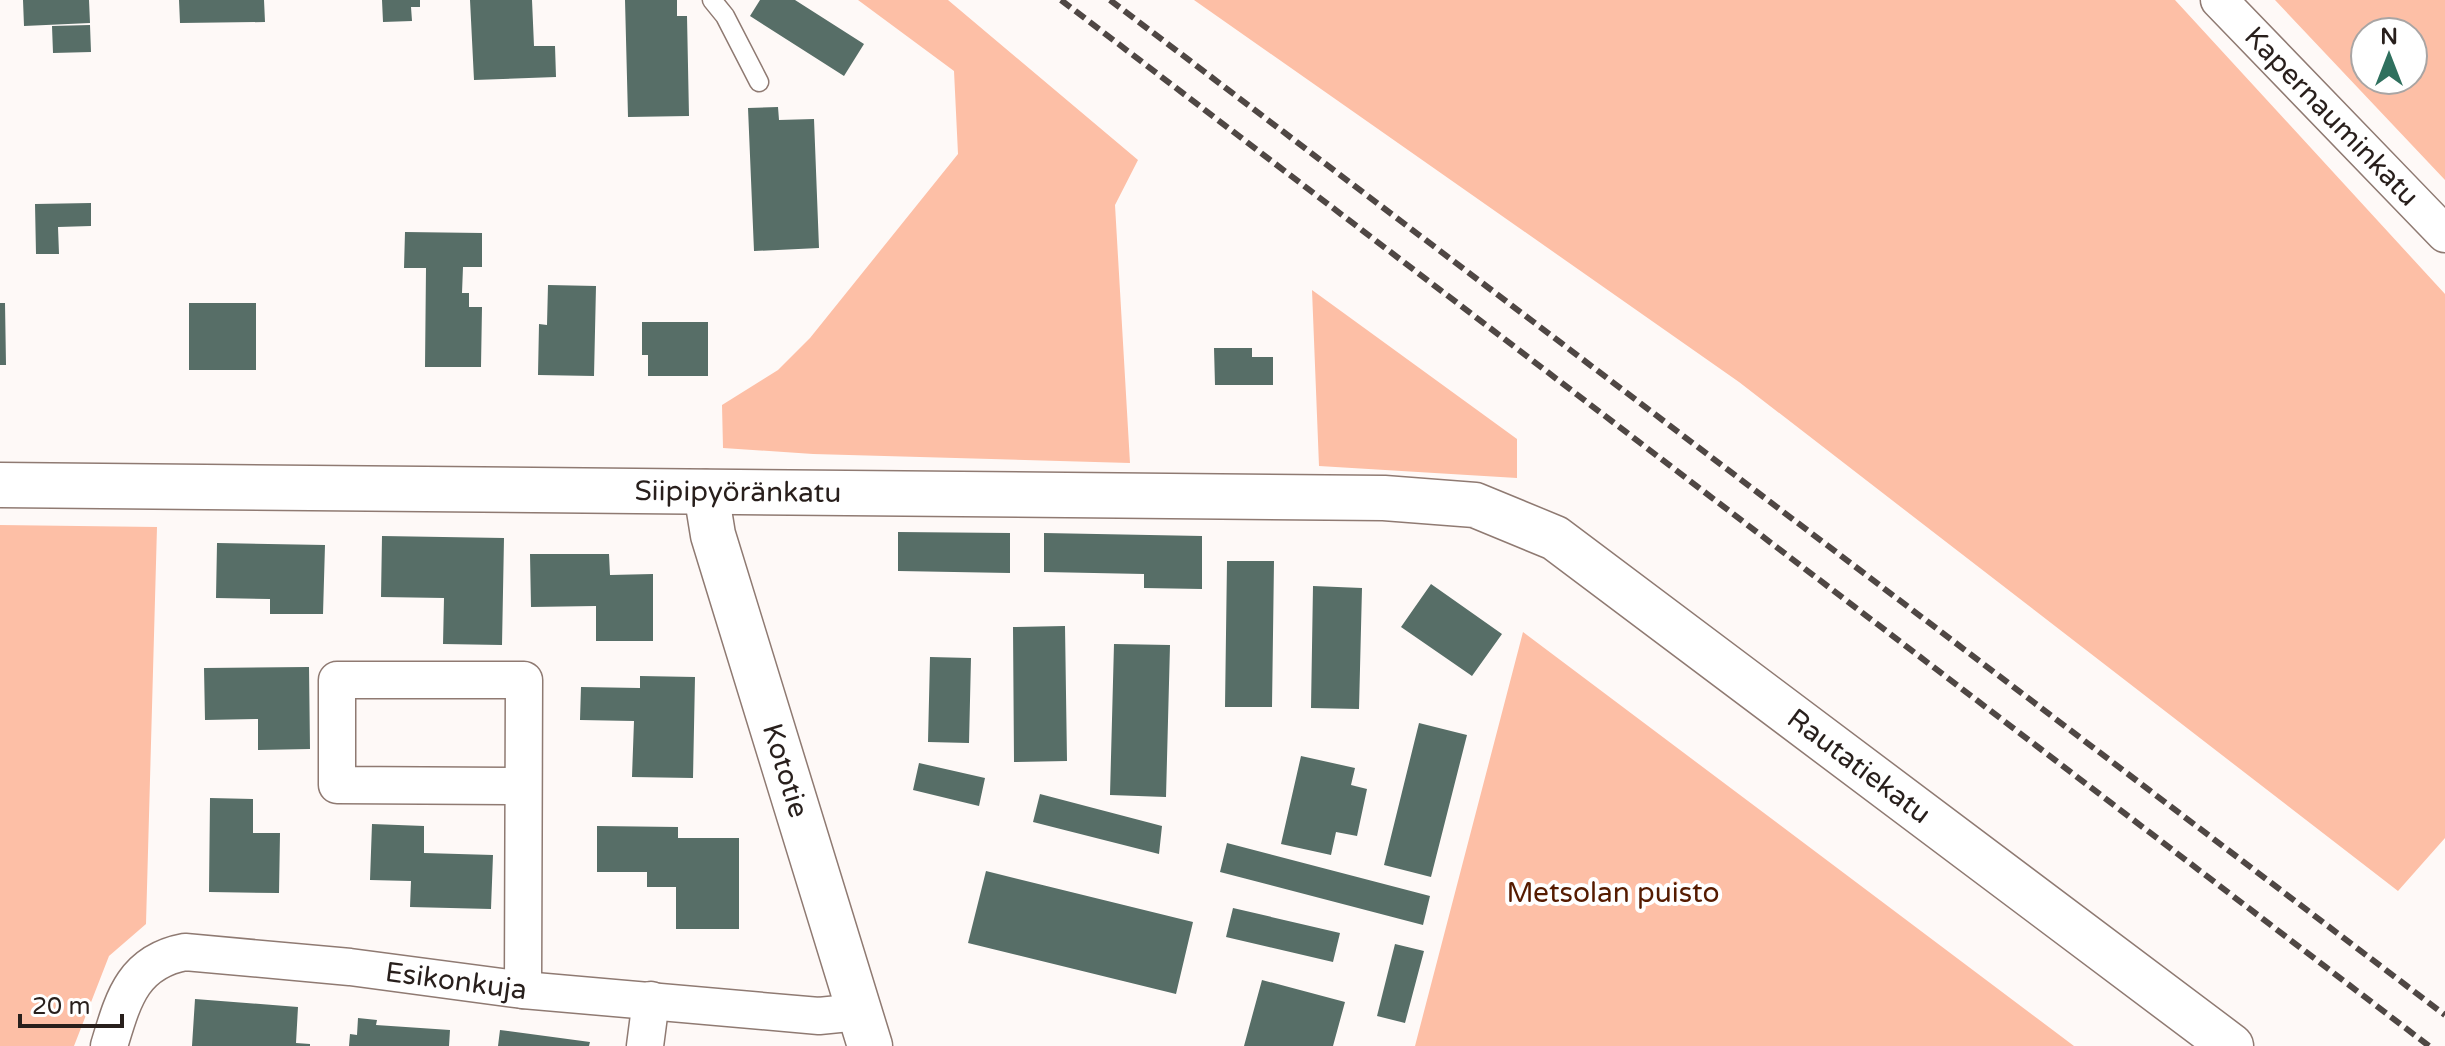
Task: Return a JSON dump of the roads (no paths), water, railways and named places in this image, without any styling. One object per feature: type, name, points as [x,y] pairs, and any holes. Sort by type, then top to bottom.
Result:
[{"type":"street","name":"Kapernauminkatu","points":[[2219,0],[2445,234]]},
{"type":"street","name":"Siipipyöränkatu","points":[[0,485],[1384,498],[1475,505]]},
{"type":"street","name":"Kototie","points":[[706,492],[713,535],[865,1029]]},
{"type":"street","name":"Rautatiekatu","points":[[1475,505],[1555,538],[2231,1046]]},
{"type":"street","points":[[523,786],[337,785],[337,680],[524,680],[523,990]]},
{"type":"street","name":"Esikonkuja","points":[[109,1046],[121,1004],[143,970],[163,956],[185,952],[350,967],[523,990],[819,1016],[865,1029]]},
{"type":"street","points":[[645,1046],[651,1000]]},
{"type":"lane","points":[[712,0],[725,16],[759,82]]},
{"type":"railway","points":[[1061,0],[2429,1046]]},
{"type":"railway","points":[[1110,0],[2445,1015]]},
{"type":"park label","name":"Metsolan puisto","points":[[1613,893]]}]
